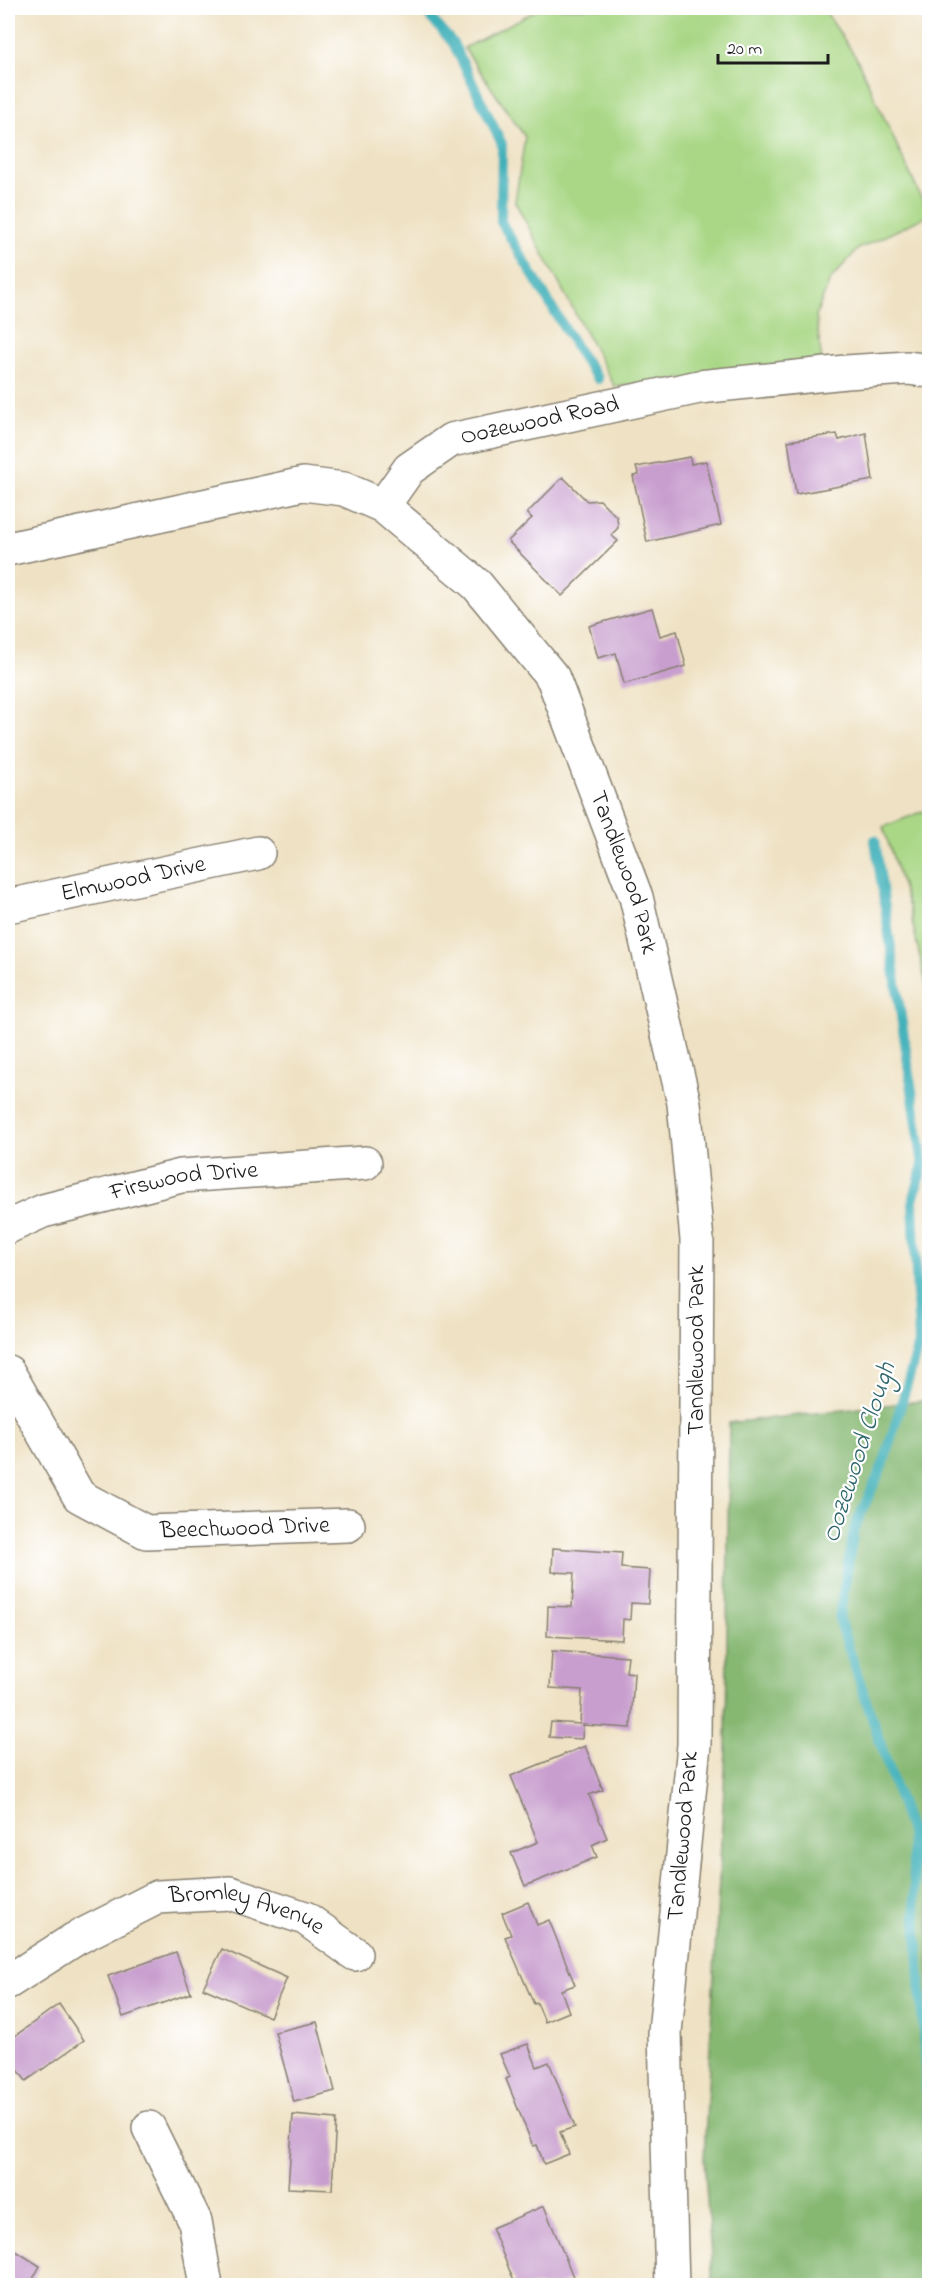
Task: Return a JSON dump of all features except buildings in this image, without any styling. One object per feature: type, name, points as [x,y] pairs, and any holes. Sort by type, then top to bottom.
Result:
[{"type":"street","name":"Oozewood Road","points":[[383,506],[409,469],[452,440],[699,387],[846,372],[909,368],[930,371]]},
{"type":"street","points":[[8,549],[303,484],[344,489],[383,506]]},
{"type":"street","name":"Tandlewood Park","points":[[383,506],[477,585],[553,678],[636,897],[684,1103],[697,1240],[694,1744],[665,2032],[672,2286]]},
{"type":"street","name":"Elmwood Drive","points":[[8,906],[258,853]]},
{"type":"street","name":"Firswood Drive","points":[[8,1227],[43,1211],[181,1176],[365,1163]]},
{"type":"street","name":"Beechwood Drive","points":[[8,1372],[79,1496],[146,1532],[348,1525]]},
{"type":"street","name":"Bromley Avenue","points":[[8,1982],[75,1938],[158,1897],[230,1893],[305,1918],[355,1954]]},
{"type":"street","points":[[149,2128],[195,2221],[206,2286]]},
{"type":"green space","points":[[541,8],[823,8],[856,57],[929,215],[858,249],[830,280],[816,315],[822,362],[615,387],[515,202],[525,137],[464,48]]},
{"type":"green space","points":[[929,809],[929,998],[909,907],[883,827]]},
{"type":"green space","points":[[929,1400],[929,2285],[713,2285],[704,2158],[726,1749],[729,1423]]},
{"type":"waterway","name":"Oozewood Clough","points":[[422,8],[453,43],[502,144],[501,222],[580,354],[598,379]]},
{"type":"waterway","name":"Oozewood Clough","points":[[875,840],[923,1165],[913,1201],[919,1344],[884,1462],[854,1529],[839,1619],[911,1835],[930,2145]]}]
